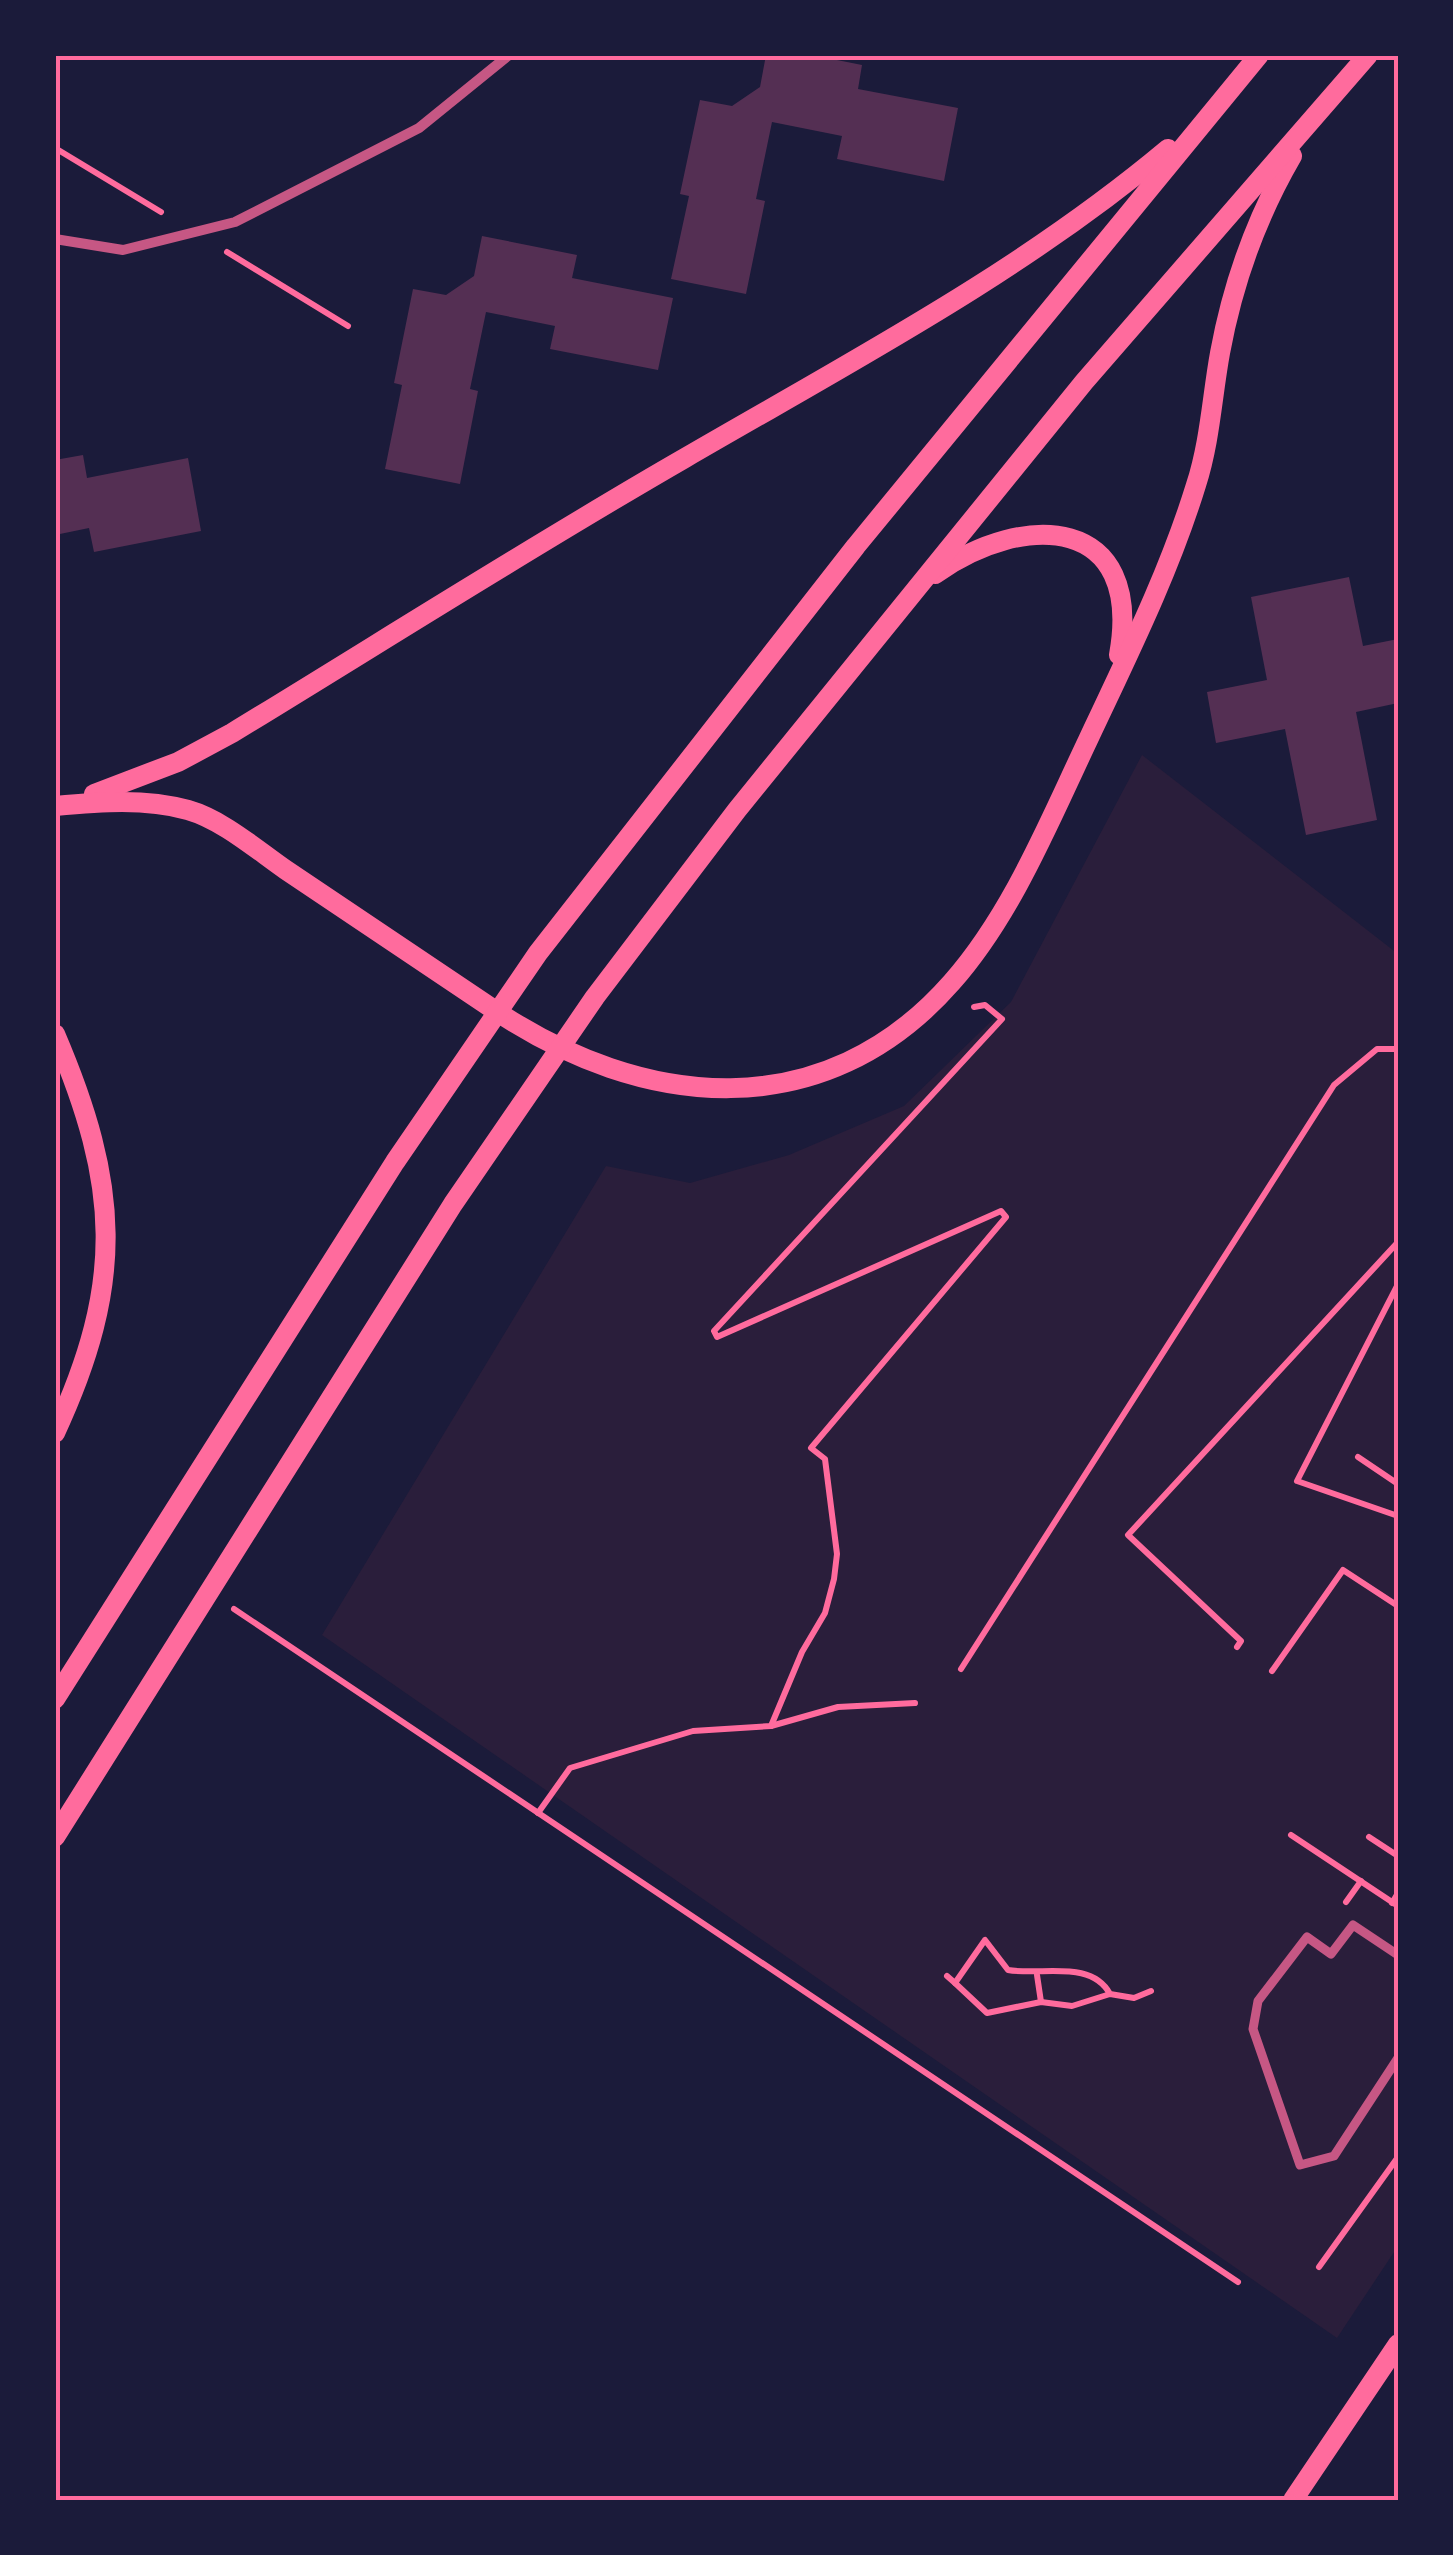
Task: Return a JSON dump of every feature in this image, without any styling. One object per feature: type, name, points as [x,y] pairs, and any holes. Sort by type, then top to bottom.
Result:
[{"type":"main road","points":[[55,1700],[406,1146],[538,953],[682,763],[1258,55]]},
{"type":"main road","points":[[55,1837],[206,1591],[453,1204],[562,1045],[738,810],[914,589],[1084,382],[1368,55]]},
{"type":"main road","points":[[55,805],[108,801],[192,811],[516,1024],[632,1076],[681,1088],[728,1092],[819,1073],[874,1048],[918,1017],[954,981],[1010,897],[1115,682],[1175,547],[1198,480],[1226,322],[1244,255],[1270,193],[1312,118]]},
{"type":"main road","points":[[55,805],[118,788],[232,733],[608,502],[978,288],[1057,236],[1204,119]]},
{"type":"main road","points":[[914,589],[990,541],[1025,533],[1056,534],[1077,540],[1113,576],[1124,606],[1115,682]]},
{"type":"main road","points":[[55,1034],[80,1093],[104,1180],[106,1281],[83,1372],[55,1433]]},
{"type":"main road","points":[[1293,2500],[1398,2344]]},
{"type":"street","points":[[55,239],[122,250],[235,222],[419,128],[509,55]]},
{"type":"street","points":[[1398,1955],[1353,1925],[1331,1954],[1307,1937],[1258,2001],[1253,2029],[1300,2164],[1334,2156],[1398,2058]]},
{"type":"path","points":[[55,148],[156,210]]},
{"type":"path","points":[[232,255],[348,326]]},
{"type":"path","points":[[770,1726],[802,1652],[824,1613],[834,1579],[837,1554],[825,1458],[812,1448],[1006,1217],[1001,1211],[717,1337],[714,1331],[1002,1019]]},
{"type":"path","points":[[960,1669],[1334,1085],[1377,1049],[1398,1049]]},
{"type":"path","points":[[1237,1647],[1241,1641],[1128,1534],[1398,1242]]},
{"type":"path","points":[[1398,1284],[1298,1481],[1398,1516]]},
{"type":"path","points":[[1358,1457],[1398,1484]]},
{"type":"path","points":[[1272,1670],[1342,1570],[1398,1606]]},
{"type":"path","points":[[206,1591],[1238,2282]]},
{"type":"path","points":[[538,1813],[570,1768],[693,1730],[770,1726],[838,1707],[915,1702]]},
{"type":"path","points":[[1291,1835],[1395,1904],[1398,1893]]},
{"type":"path","points":[[1369,1837],[1398,1856]]},
{"type":"path","points":[[955,1982],[985,1940],[1008,1970],[1037,1975],[1085,1972],[1102,1980],[1110,1994]]},
{"type":"path","points":[[1037,1975],[1041,2002]]},
{"type":"path","points":[[946,1976],[987,2013],[1041,2002],[1072,2006],[1110,1994],[1134,1998],[1151,1990]]},
{"type":"path","points":[[1319,2268],[1398,2157]]},
{"type":"shaded area","points":[[1142,755],[1398,954],[1398,2246],[1337,2338],[322,1635],[606,1166],[690,1183],[789,1155],[904,1106],[1011,1002]]},
{"type":"building","points":[[766,55],[812,55],[862,65],[858,89],[958,108],[944,181],[837,159],[842,136],[772,122],[756,199],[765,201],[746,294],[671,279],[689,196],[680,194],[700,100],[732,106],[760,87]]},
{"type":"building","points":[[482,236],[577,255],[572,278],[673,298],[658,370],[550,349],[555,326],[486,312],[470,389],[478,391],[460,484],[385,469],[402,385],[394,383],[413,289],[446,295],[474,276]]},
{"type":"building","points":[[83,455],[87,478],[188,458],[201,531],[94,552],[89,528],[55,535],[55,460]]},
{"type":"building","points":[[1349,577],[1363,646],[1398,639],[1398,703],[1356,712],[1377,820],[1306,835],[1285,729],[1216,743],[1207,692],[1267,680],[1251,597]]}]
